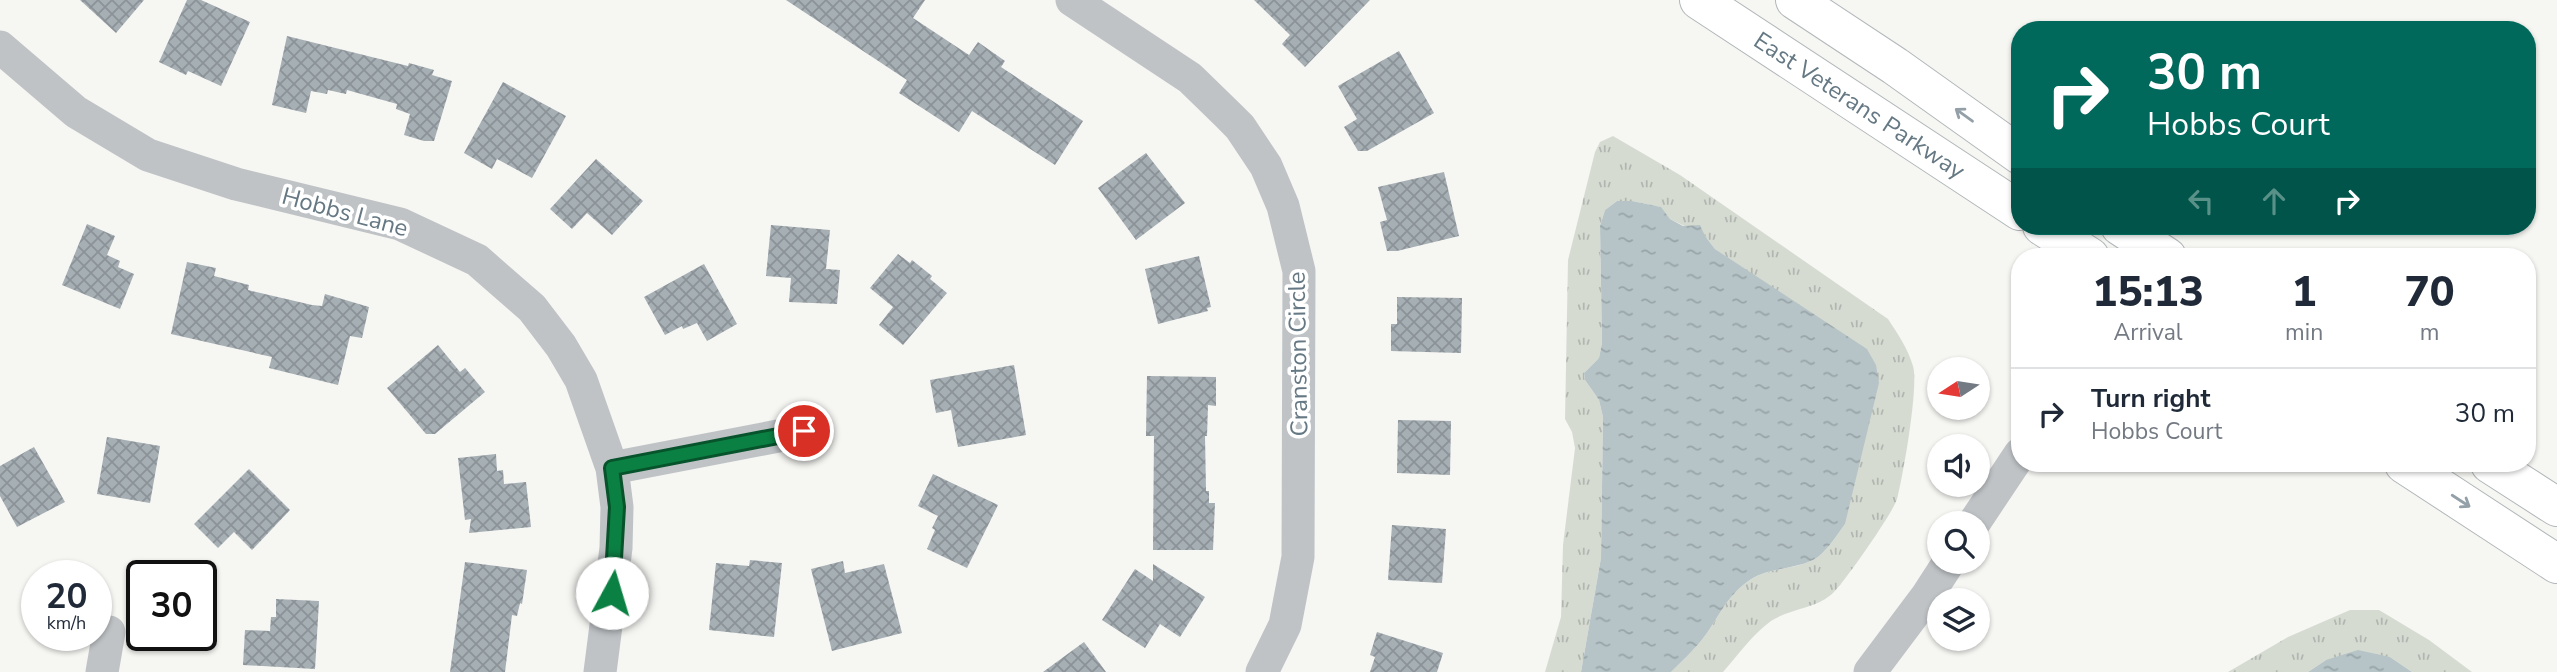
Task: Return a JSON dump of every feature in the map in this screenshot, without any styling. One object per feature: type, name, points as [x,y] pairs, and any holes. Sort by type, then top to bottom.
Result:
[{"type":"main road","name":"East Veterans Parkway","points":[[1699,0],[2011,205]]},
{"type":"main road","name":"East Veterans Parkway","points":[[1795,0],[1895,66],[2011,149]]},
{"type":"main road","points":[[2056,235],[2076,248]]},
{"type":"main road","points":[[2132,235],[2148,248]]},
{"type":"main road","points":[[2416,472],[2557,564]]},
{"type":"main road","points":[[2502,472],[2557,507]]},
{"type":"street","name":"Cranston Circle","points":[[1072,0],[1190,78],[1227,114],[1240,127],[1266,166],[1283,206],[1299,271],[1298,557],[1285,625],[1262,672]]},
{"type":"street","name":"Hobbs Lane","points":[[0,47],[76,112],[148,155],[236,184],[400,224],[477,260],[532,308],[561,346],[581,380],[612,468],[617,507],[616,548],[600,672]]},
{"type":"street","points":[[612,468],[804,431]]},
{"type":"street","points":[[1982,511],[2011,468]]},
{"type":"street","points":[[1870,672],[1941,574]]},
{"type":"street","points":[[102,672],[106,651]]},
{"type":"green space","points":[[1613,136],[1680,175],[1888,319],[1906,348],[1913,366],[1914,392],[1906,452],[1897,499],[1887,518],[1834,592],[1820,602],[1787,613],[1764,626],[1723,672],[1671,672],[1701,641],[1727,603],[1747,582],[1764,573],[1801,565],[1818,557],[1845,524],[1765,283],[1715,249],[1705,236],[1670,219],[1660,207],[1617,201],[1605,210],[1600,226],[1602,343],[1599,358],[1584,373],[1585,380],[1599,400],[1603,417],[1601,558],[1581,672],[1545,672],[1561,617],[1563,545],[1575,448],[1572,432],[1565,419],[1568,260],[1595,152],[1600,142]]},
{"type":"green space","points":[[2350,610],[2379,610],[2429,640],[2472,672],[2412,672],[2390,657],[2326,660],[2308,672],[2228,672],[2288,637]]},
{"type":"water","points":[[1617,201],[1661,207],[1670,219],[1683,226],[1700,225],[1715,249],[1867,349],[1876,365],[1879,383],[1845,524],[1836,537],[1818,557],[1801,565],[1764,573],[1747,582],[1727,603],[1701,641],[1671,672],[1581,672],[1601,558],[1603,417],[1599,400],[1585,380],[1584,373],[1599,358],[1602,343],[1600,226],[1605,210]]},
{"type":"water","points":[[2358,650],[2390,657],[2412,672],[2308,672],[2326,660]]},
{"type":"building","points":[[80,0],[144,0],[116,33]]},
{"type":"building","points":[[187,0],[201,0],[250,22],[221,86],[188,71],[186,75],[159,62]]},
{"type":"building","points":[[786,0],[925,0],[913,18],[969,55],[978,42],[1005,61],[1001,67],[1083,121],[1055,165],[972,111],[959,132],[899,93],[907,80]]},
{"type":"building","points":[[1254,0],[1370,0],[1305,67],[1282,44],[1290,35]]},
{"type":"building","points":[[287,36],[408,66],[409,63],[434,70],[432,75],[452,81],[434,141],[404,135],[410,114],[396,109],[397,104],[347,90],[346,94],[328,90],[327,94],[311,91],[306,113],[272,105]]},
{"type":"building","points":[[1399,51],[1434,113],[1367,151],[1358,151],[1344,127],[1357,119],[1338,86]]},
{"type":"building","points":[[503,82],[566,116],[532,178],[497,159],[492,169],[464,153]]},
{"type":"building","points":[[1146,153],[1185,203],[1136,240],[1098,188]]},
{"type":"building","points":[[596,159],[643,201],[612,235],[587,213],[572,229],[550,209]]},
{"type":"building","points":[[1444,172],[1459,236],[1387,251],[1380,222],[1387,220],[1378,187]]},
{"type":"building","points":[[87,224],[115,236],[107,255],[120,261],[118,267],[134,274],[120,309],[62,285]]},
{"type":"building","points":[[771,225],[830,230],[826,269],[840,270],[837,304],[789,302],[791,278],[766,276]]},
{"type":"building","points":[[898,254],[910,263],[912,260],[947,293],[903,345],[879,325],[893,307],[870,288]]},
{"type":"building","points":[[1199,256],[1211,307],[1207,308],[1208,311],[1158,324],[1145,269]]},
{"type":"building","points":[[187,262],[216,268],[214,276],[249,285],[248,290],[322,306],[325,294],[369,307],[362,338],[350,336],[338,385],[269,368],[272,357],[171,334]]},
{"type":"building","points":[[704,264],[737,324],[707,341],[697,323],[683,329],[682,326],[665,335],[644,297]]},
{"type":"building","points":[[1397,297],[1462,298],[1461,353],[1391,351],[1391,324],[1397,324]]},
{"type":"building","points":[[438,345],[460,372],[465,368],[485,392],[435,434],[426,434],[387,388]]},
{"type":"building","points":[[1014,365],[1026,435],[958,447],[951,410],[936,413],[930,380]]},
{"type":"building","points":[[1147,376],[1216,377],[1216,406],[1208,405],[1205,436],[1206,491],[1209,491],[1209,503],[1215,503],[1213,550],[1153,550],[1154,436],[1146,436]]},
{"type":"building","points":[[1398,420],[1451,421],[1450,475],[1397,473]]},
{"type":"building","points":[[107,437],[160,446],[150,503],[97,494]]},
{"type":"building","points":[[34,447],[65,502],[17,527],[0,496],[0,466]]},
{"type":"building","points":[[496,454],[497,471],[503,470],[504,484],[526,482],[531,527],[469,533],[471,519],[465,520],[458,458]]},
{"type":"building","points":[[249,469],[290,510],[252,550],[234,532],[218,548],[194,524]]},
{"type":"building","points":[[933,474],[998,505],[967,568],[927,549],[938,516],[918,506]]},
{"type":"building","points":[[1392,525],[1446,529],[1442,583],[1388,580]]},
{"type":"building","points":[[750,560],[782,563],[774,637],[709,630],[716,563],[749,566]]},
{"type":"building","points":[[843,561],[845,573],[884,564],[902,633],[832,651],[811,569]]},
{"type":"building","points":[[465,562],[527,570],[522,604],[520,603],[517,616],[512,615],[505,672],[450,672]]},
{"type":"building","points":[[1153,564],[1205,597],[1180,637],[1160,624],[1145,648],[1102,620],[1135,569],[1153,581]]},
{"type":"building","points":[[276,599],[319,601],[315,669],[243,665],[245,630],[270,631],[271,617],[276,617]]},
{"type":"building","points":[[1377,632],[1443,653],[1437,672],[1370,672],[1375,657],[1370,655]]},
{"type":"building","points":[[1084,642],[1106,672],[1043,672]]},
{"type":"route","points":[[612,593],[617,507],[612,468],[804,431]]}]
